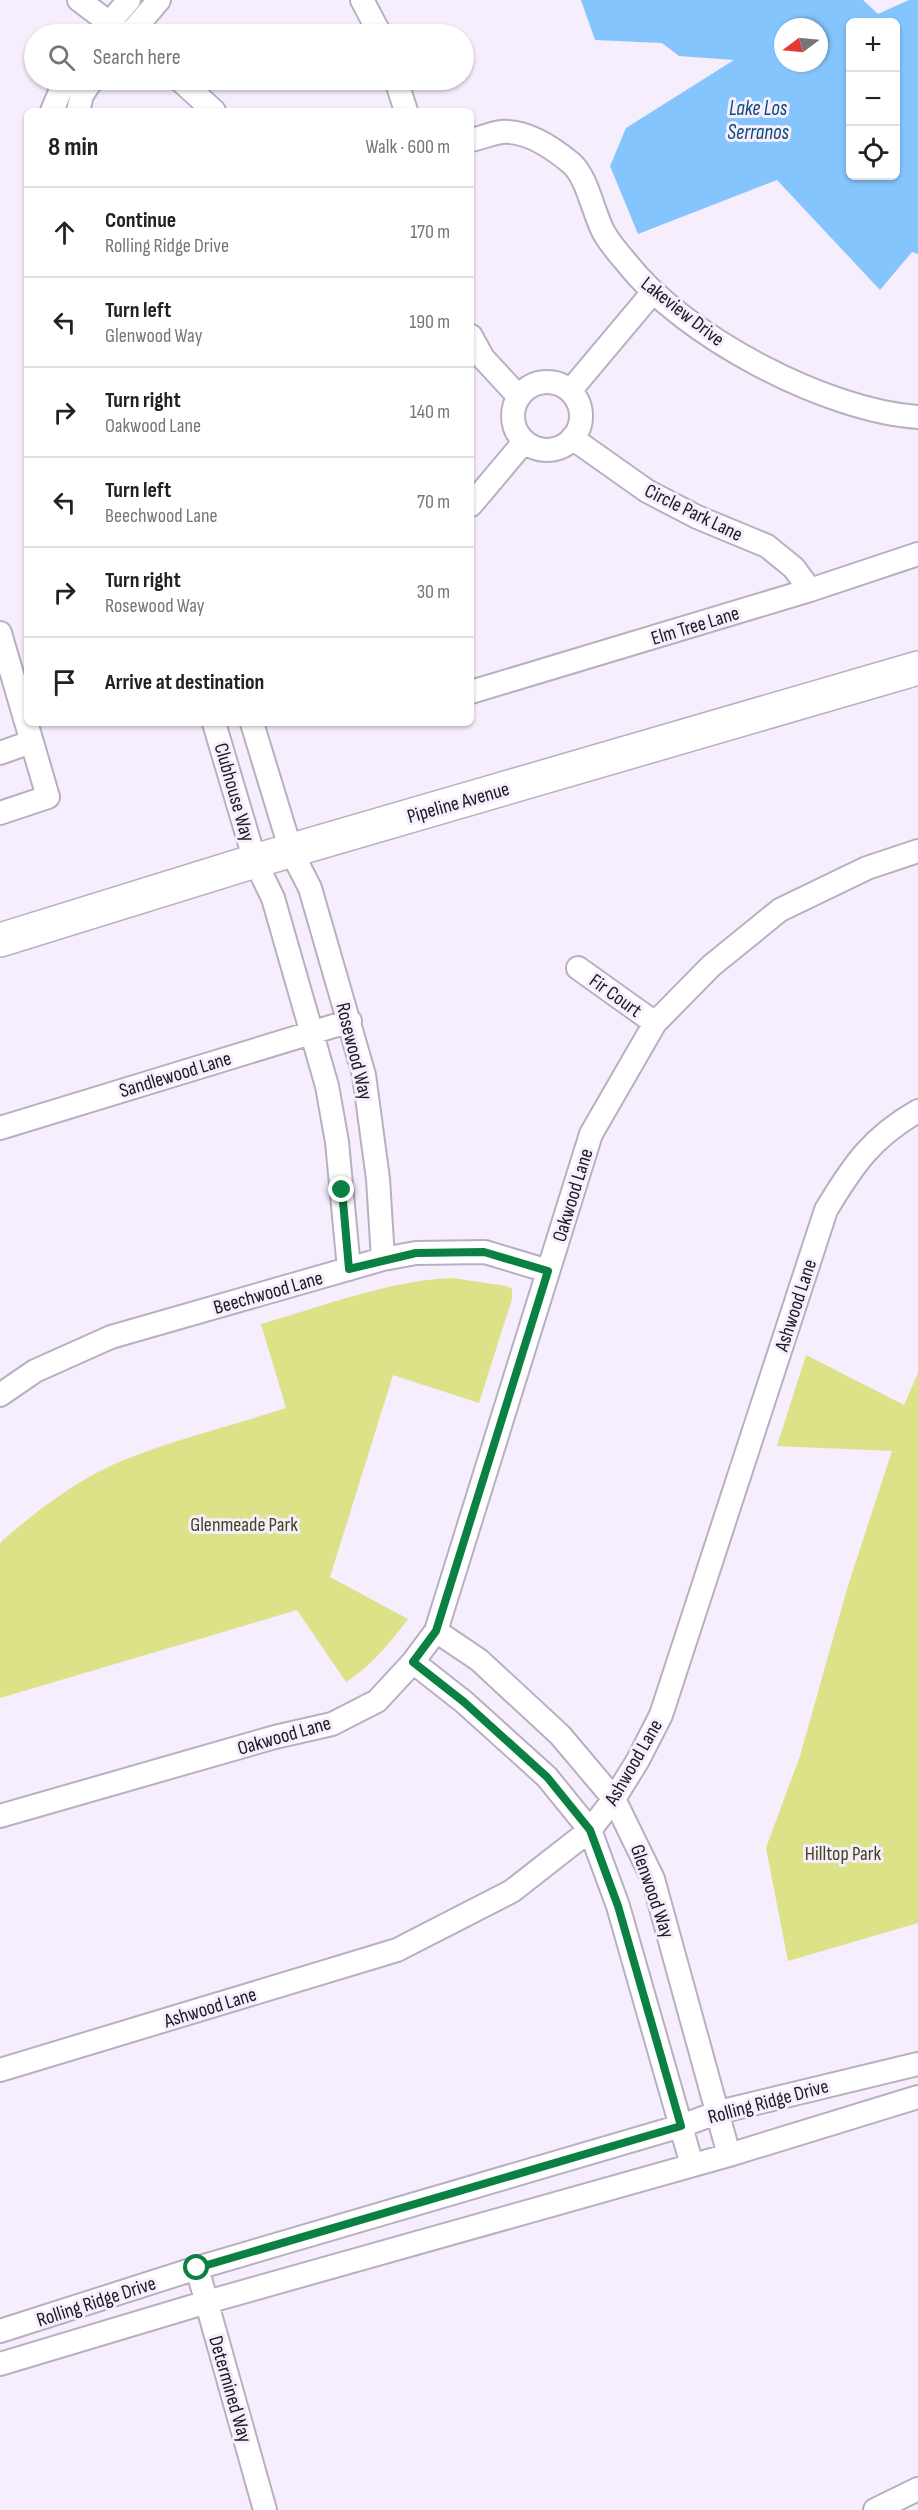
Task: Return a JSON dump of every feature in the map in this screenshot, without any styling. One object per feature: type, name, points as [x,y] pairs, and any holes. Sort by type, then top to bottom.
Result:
[{"type":"main road","name":"Pipeline Avenue","points":[[0,940],[255,861],[918,668]]},
{"type":"street","points":[[79,0],[104,24]]},
{"type":"street","points":[[115,24],[129,0]]},
{"type":"street","points":[[139,24],[159,0]]},
{"type":"street","points":[[362,0],[375,24]]},
{"type":"street","points":[[53,108],[61,90]]},
{"type":"street","points":[[79,108],[85,90]]},
{"type":"street","points":[[191,90],[211,108]]},
{"type":"street","points":[[399,90],[405,108]]},
{"type":"street","name":"Lakeview Drive","points":[[474,139],[503,132],[540,140],[573,165],[604,233],[627,264],[653,292],[726,345],[784,378],[866,410],[894,416],[918,417]]},
{"type":"street","points":[[570,392],[653,292]]},
{"type":"street","points":[[474,342],[483,358],[519,397]]},
{"type":"street","points":[[543,382],[562,386],[570,392],[575,398],[580,414],[577,431],[572,438],[558,448],[549,450],[524,442],[514,425],[513,415],[519,397],[533,385],[543,382]]},
{"type":"street","name":"Circle Park Lane","points":[[572,438],[647,491],[697,517],[767,546],[794,568],[810,590]]},
{"type":"street","points":[[474,501],[524,442]]},
{"type":"street","name":"Elm Tree Lane","points":[[474,691],[810,590],[918,554]]},
{"type":"street","points":[[0,633],[24,717]]},
{"type":"street","points":[[0,813],[48,797],[26,726]]},
{"type":"street","name":"Clubhouse Way","points":[[215,726],[255,861]]},
{"type":"street","name":"Clubhouse Way","points":[[253,726],[291,851]]},
{"type":"street","points":[[0,753],[31,742]]},
{"type":"street","name":"Rosewood Way","points":[[291,851],[310,888],[364,1075],[373,1131],[383,1259]]},
{"type":"street","name":"Oakwood Lane","points":[[0,1816],[263,1741],[332,1724],[377,1701],[413,1662],[436,1631],[591,1134],[655,1023],[711,966],[780,910],[867,868],[918,851]]},
{"type":"street","name":"Rosewood Way","points":[[255,861],[273,898],[314,1032],[327,1086],[337,1142],[349,1269]]},
{"type":"street","name":"Fir Court","points":[[578,968],[655,1023]]},
{"type":"street","name":"Sandlewood Lane","points":[[0,1128],[350,1021]]},
{"type":"street","name":"Ashwood Lane","points":[[0,2070],[397,1950],[512,1891],[590,1830],[614,1799],[638,1760],[661,1715],[826,1210],[850,1170],[872,1144],[897,1123],[918,1111]]},
{"type":"street","name":"Beechwood Lane","points":[[0,1395],[35,1371],[111,1337],[383,1259],[416,1253],[484,1252],[548,1271]]},
{"type":"street","name":"Glenwood Way","points":[[436,1631],[480,1660],[560,1735],[614,1799],[653,1879],[729,2155]]},
{"type":"street","name":"Glenwood Way","points":[[413,1662],[464,1702],[547,1777],[590,1830],[618,1906],[692,2165]]},
{"type":"street","name":"Rolling Ridge Drive","points":[[0,2331],[197,2268],[681,2126],[719,2112],[918,2064]]},
{"type":"street","name":"Rolling Ridge Drive","points":[[0,2364],[207,2302],[729,2155],[918,2097]]},
{"type":"street","name":"Determined Way","points":[[197,2268],[265,2510]]},
{"type":"street","points":[[875,2510],[918,2489]]},
{"type":"green space","name":"Glenmeade Park","points":[[452,1278],[507,1286],[512,1289],[512,1299],[479,1403],[393,1375],[330,1577],[408,1619],[372,1661],[346,1682],[297,1610],[0,1698],[0,1544],[3,1540],[62,1494],[112,1465],[168,1444],[286,1408],[261,1324],[380,1289]]},
{"type":"green space","name":"Hilltop Park","points":[[806,1355],[904,1405],[918,1373],[918,1923],[788,1961],[766,1848],[800,1756],[847,1589],[892,1451],[777,1446]]},
{"type":"water","name":"Lake Los Serranos","points":[[581,0],[863,0],[878,14],[909,0],[918,0],[918,254],[912,252],[880,290],[777,180],[638,234],[610,166],[626,128],[734,60],[679,56],[662,43],[595,40]]},
{"type":"route","points":[[197,2268],[681,2126],[618,1906],[590,1830],[547,1777],[464,1702],[413,1662],[436,1631],[548,1271],[484,1252],[416,1253],[383,1259],[349,1269],[342,1190]]}]
